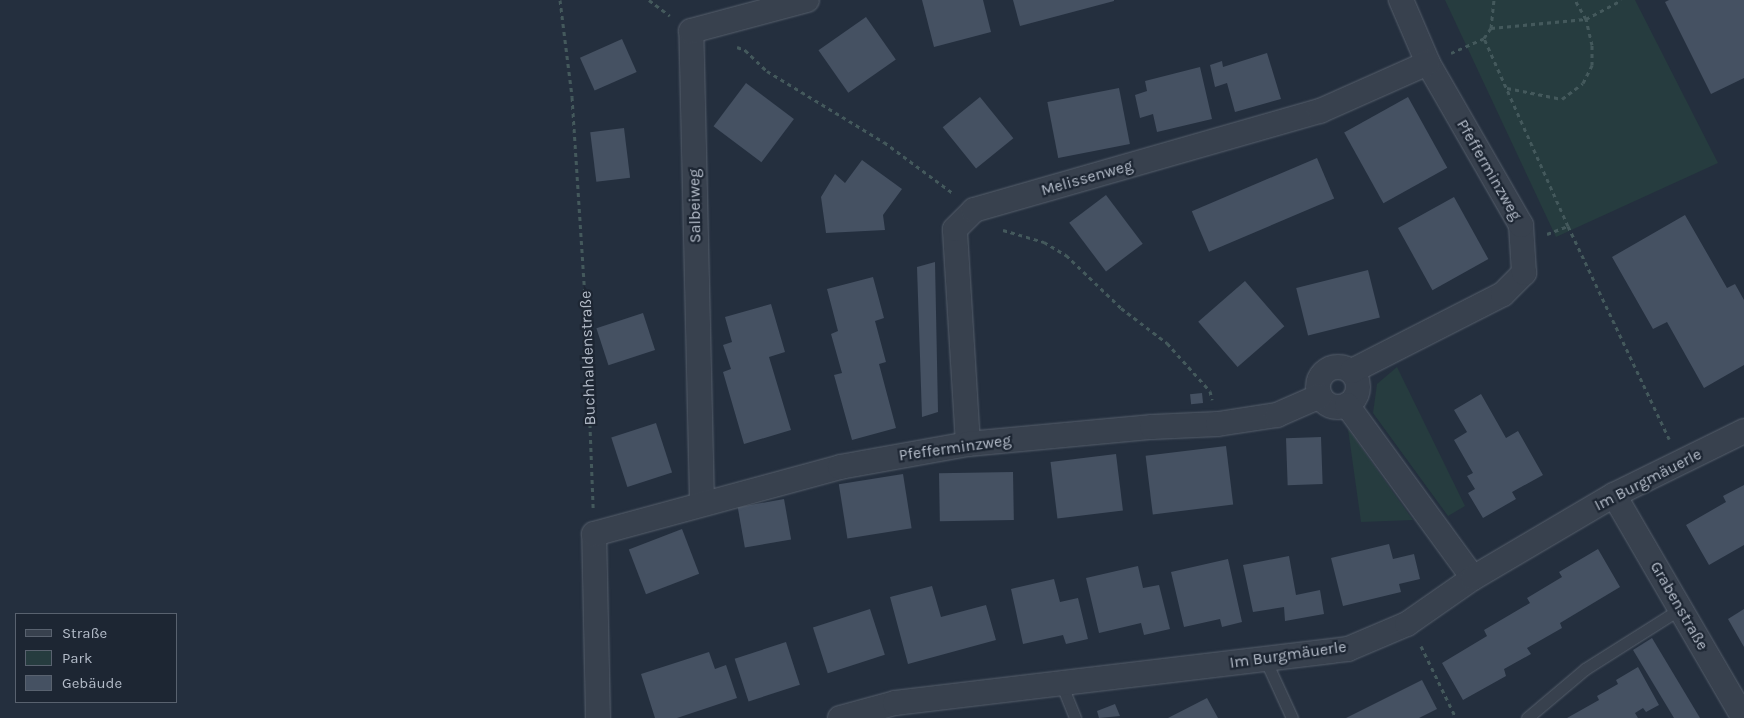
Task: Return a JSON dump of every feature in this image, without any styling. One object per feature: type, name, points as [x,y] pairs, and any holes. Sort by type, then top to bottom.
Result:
[{"type":"street","name":"Salbeiweg","points":[[702,502],[691,31],[807,0]]},
{"type":"street","name":"Pfefferminzweg","points":[[1352,371],[1503,294],[1524,273],[1521,225],[1428,63],[1401,0]]},
{"type":"street","name":"Melissenweg","points":[[968,444],[955,229],[974,210],[1320,111],[1428,63]]},
{"type":"street","points":[[1341,367],[1352,371],[1357,380],[1358,390],[1347,405],[1338,407],[1328,404],[1320,396],[1318,387],[1325,371],[1341,367]]},
{"type":"street","name":"Pfefferminzweg","points":[[594,534],[702,502],[840,466],[968,444],[1152,427],[1218,424],[1276,415],[1320,396]]},
{"type":"street","points":[[1347,405],[1472,578]]},
{"type":"street","name":"Im Burgmäuerle","points":[[840,718],[898,711],[1061,683],[1348,649],[1407,624],[1472,578],[1614,495],[1744,431]]},
{"type":"street","name":"Grabenstraße","points":[[1614,495],[1744,718]]},
{"type":"street","points":[[594,534],[598,718]]},
{"type":"lane","points":[[1527,718],[1585,669],[1680,609]]},
{"type":"lane","points":[[1265,659],[1292,718]]},
{"type":"lane","points":[[1061,683],[1075,718]]},
{"type":"path","name":"Buchhaldenstraße","points":[[560,0],[572,96],[585,296],[594,534]]},
{"type":"path","points":[[1428,63],[1484,38],[1491,28],[1494,0]]},
{"type":"path","points":[[1507,88],[1562,99],[1583,83],[1592,65],[1592,44],[1586,19],[1575,0]]},
{"type":"path","points":[[1491,28],[1586,19],[1622,0]]},
{"type":"path","points":[[1484,38],[1568,226],[1680,462]]},
{"type":"path","points":[[736,46],[745,50],[767,71],[884,142],[974,210],[992,226],[1044,242],[1066,255],[1121,308],[1167,344],[1210,391]]},
{"type":"path","points":[[1522,243],[1568,226]]},
{"type":"path","points":[[1407,624],[1430,662],[1456,718]]},
{"type":"green space","points":[[1445,0],[1635,0],[1718,163],[1556,237]]},
{"type":"green space","points":[[1397,367],[1465,506],[1448,516],[1373,413],[1377,384]]},
{"type":"green space","points":[[1348,429],[1413,520],[1361,522]]},
{"type":"building","points":[[922,0],[983,0],[991,32],[934,47]]},
{"type":"building","points":[[1013,0],[1114,0],[1114,1],[1020,26]]},
{"type":"building","points":[[1669,0],[1744,0],[1744,78],[1711,94],[1665,2]]},
{"type":"building","points":[[866,17],[896,60],[848,93],[818,50]]},
{"type":"building","points":[[622,39],[637,72],[595,91],[580,58]]},
{"type":"building","points":[[1267,53],[1281,99],[1235,112],[1227,83],[1215,87],[1210,65],[1222,61],[1223,67]]},
{"type":"building","points":[[1200,67],[1212,119],[1157,132],[1153,114],[1140,118],[1135,95],[1147,91],[1145,81]]},
{"type":"building","points":[[746,83],[794,119],[761,162],[714,126]]},
{"type":"building","points":[[1119,88],[1130,144],[1058,158],[1047,102]]},
{"type":"building","points":[[980,97],[1013,138],[976,168],[943,127]]},
{"type":"building","points":[[1408,97],[1447,168],[1383,203],[1344,132]]},
{"type":"building","points":[[624,128],[630,178],[596,182],[590,132]]},
{"type":"building","points":[[1317,158],[1334,199],[1209,252],[1192,211]]},
{"type":"building","points":[[862,160],[902,189],[883,215],[885,230],[826,233],[821,197],[835,174],[845,183]]},
{"type":"building","points":[[1106,195],[1143,244],[1106,271],[1069,223]]},
{"type":"building","points":[[1454,197],[1488,259],[1432,290],[1398,228]]},
{"type":"building","points":[[1685,215],[1727,288],[1735,284],[1744,300],[1744,365],[1704,388],[1667,322],[1653,329],[1612,257]]},
{"type":"building","points":[[935,262],[938,412],[922,417],[917,267]]},
{"type":"building","points":[[1368,270],[1380,318],[1308,335],[1296,288]]},
{"type":"building","points":[[873,277],[884,318],[875,321],[886,362],[879,364],[896,428],[852,440],[834,375],[842,373],[831,334],[838,331],[827,289]]},
{"type":"building","points":[[1245,281],[1284,326],[1238,367],[1198,322]]},
{"type":"building","points":[[771,304],[785,352],[769,357],[791,430],[744,444],[723,372],[731,369],[723,345],[732,342],[725,317]]},
{"type":"building","points":[[643,313],[655,350],[608,365],[596,328]]},
{"type":"building","points":[[1202,393],[1203,403],[1191,404],[1190,394]]},
{"type":"building","points":[[1481,394],[1506,438],[1518,431],[1543,475],[1512,492],[1516,499],[1483,518],[1468,493],[1475,489],[1467,476],[1473,473],[1454,440],[1467,432],[1454,410]]},
{"type":"building","points":[[656,423],[672,472],[627,487],[611,438]]},
{"type":"building","points":[[1321,437],[1323,484],[1288,485],[1286,438]]},
{"type":"building","points":[[1226,446],[1233,505],[1153,514],[1146,456]]},
{"type":"building","points":[[1116,454],[1123,511],[1057,519],[1050,462]]},
{"type":"building","points":[[1013,472],[1014,520],[940,521],[939,473]]},
{"type":"building","points":[[903,474],[912,528],[847,538],[839,484]]},
{"type":"building","points":[[1744,485],[1744,545],[1709,565],[1686,525],[1726,502],[1723,496]]},
{"type":"building","points":[[784,499],[791,539],[745,548],[738,507]]},
{"type":"building","points":[[682,529],[699,574],[646,594],[629,549]]},
{"type":"building","points":[[1389,544],[1393,559],[1414,554],[1420,579],[1399,584],[1401,592],[1343,606],[1331,558]]},
{"type":"building","points":[[1598,549],[1620,587],[1560,623],[1562,628],[1527,648],[1531,654],[1504,669],[1506,676],[1463,700],[1442,663],[1487,636],[1484,630],[1530,603],[1527,598],[1562,577],[1559,572]]},
{"type":"building","points":[[1289,556],[1296,595],[1320,590],[1324,614],[1285,621],[1284,607],[1253,612],[1243,565]]},
{"type":"building","points":[[1228,559],[1242,622],[1222,627],[1220,619],[1184,627],[1171,572]]},
{"type":"building","points":[[1138,566],[1143,588],[1159,585],[1170,629],[1144,635],[1141,623],[1099,633],[1086,578]]},
{"type":"building","points":[[1054,579],[1060,602],[1078,598],[1088,639],[1066,644],[1063,635],[1023,644],[1011,589]]},
{"type":"building","points":[[932,586],[941,617],[986,605],[996,640],[908,664],[890,597]]},
{"type":"building","points":[[870,609],[885,655],[828,673],[813,628]]},
{"type":"building","points":[[1744,609],[1744,647],[1728,619]]},
{"type":"building","points":[[1652,638],[1700,718],[1674,718],[1633,650]]},
{"type":"building","points":[[786,642],[800,685],[749,701],[735,659]]},
{"type":"building","points":[[709,652],[715,669],[726,665],[737,698],[677,718],[655,718],[641,674]]},
{"type":"building","points":[[1638,667],[1659,705],[1646,712],[1643,708],[1635,713],[1638,718],[1567,718],[1599,700],[1597,696],[1618,684],[1616,680]]},
{"type":"building","points":[[1422,680],[1437,709],[1419,718],[1346,718]]},
{"type":"building","points":[[1207,698],[1218,718],[1168,718]]},
{"type":"building","points":[[1115,704],[1120,716],[1099,718],[1097,711]]}]
